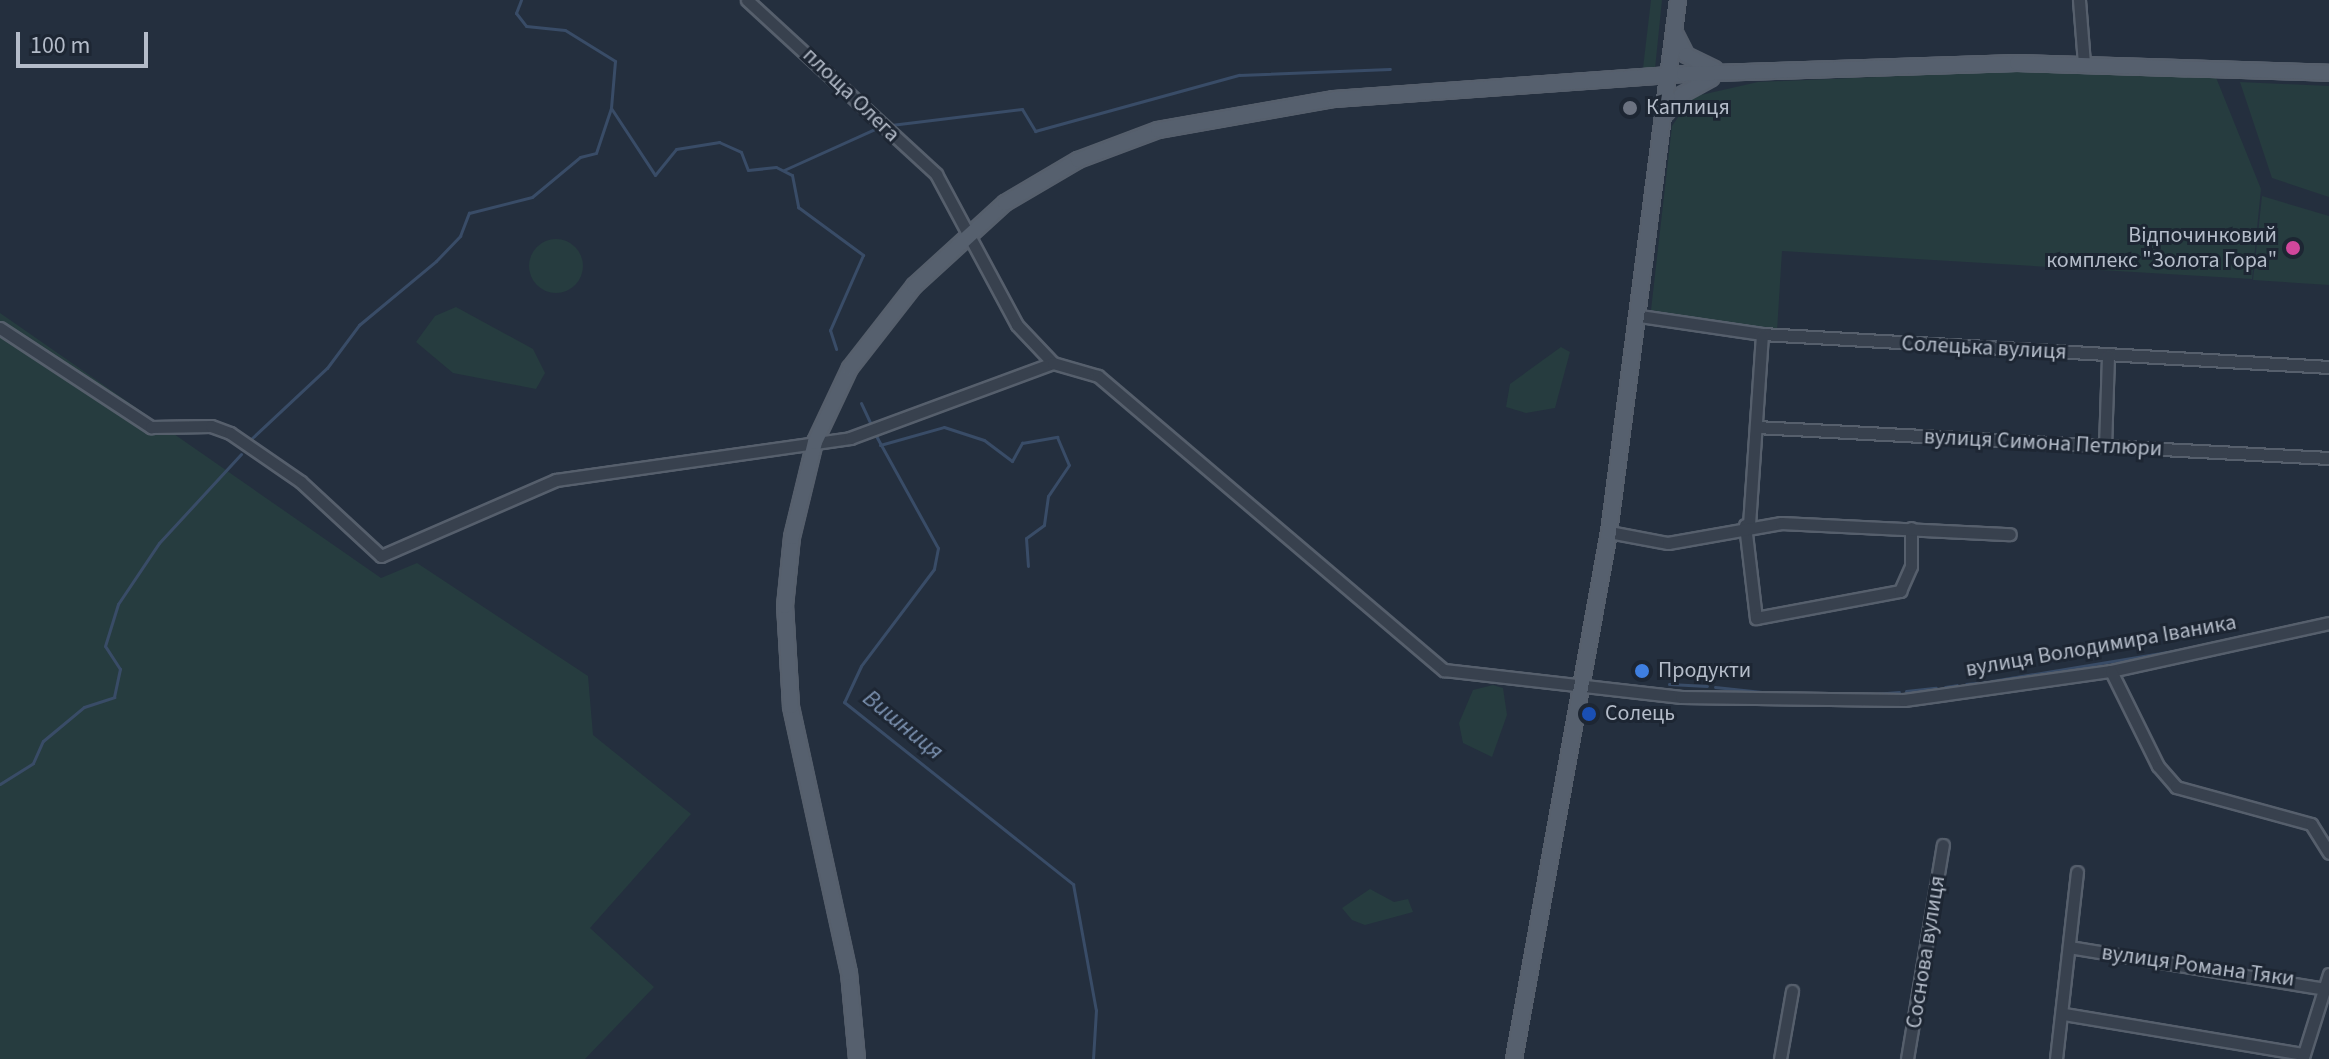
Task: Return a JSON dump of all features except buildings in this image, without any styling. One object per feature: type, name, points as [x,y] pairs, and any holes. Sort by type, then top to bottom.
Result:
[{"type":"main road","points":[[1514,1059],[1609,532],[1640,316],[1678,0]]},
{"type":"main road","points":[[1675,29],[1692,60],[1731,73]]},
{"type":"main road","points":[[857,1059],[849,973],[803,781],[790,692],[786,580],[815,442],[865,346],[971,229],[1078,160],[1191,121],[1321,100],[1670,75],[2084,63],[2329,73]]},
{"type":"main road","points":[[1665,116],[1688,90],[1731,73]]},
{"type":"street","name":"площа Олега","points":[[747,0],[951,193],[1017,325],[1053,363]]},
{"type":"street","points":[[2079,0],[2084,63]]},
{"type":"street","name":"Солецька вулиця","points":[[1640,316],[1762,334],[2329,367]]},
{"type":"street","points":[[0,328],[151,427],[211,426],[230,433],[301,482],[373,554],[390,556],[556,480],[874,431],[1053,363]]},
{"type":"street","points":[[1762,334],[1747,525],[1756,618],[1900,591],[1911,566],[1911,528]]},
{"type":"street","points":[[2105,447],[2108,355]]},
{"type":"street","name":"вулиця Володимира Іваника","points":[[1053,363],[1098,376],[1429,663],[1454,672],[1681,697],[1852,702],[2111,671],[2329,623]]},
{"type":"street","name":"вулиця Симона Петлюри","points":[[1756,427],[2329,458]]},
{"type":"street","points":[[1609,532],[1668,543],[1747,525],[1911,528],[2010,534]]},
{"type":"street","points":[[2111,671],[2158,766],[2176,787],[2311,824],[2329,853]]},
{"type":"street","name":"Соснова вулиця","points":[[1907,1059],[1943,845]]},
{"type":"street","points":[[2056,1059],[2064,1014],[2077,872]]},
{"type":"street","name":"вулиця Романа Тяки","points":[[2069,947],[2325,989]]},
{"type":"street","points":[[2064,1014],[2303,1056],[2329,974]]},
{"type":"street","points":[[1780,1059],[1792,991]]},
{"type":"green space","points":[[1651,0],[1662,0],[1655,69],[1643,68]]},
{"type":"green space","points":[[2061,69],[2215,75],[2261,189],[2252,279],[1782,251],[1777,331],[1651,310],[1672,126],[1692,97],[1758,82]]},
{"type":"green space","points":[[2240,82],[2329,86],[2329,197],[2272,178]]},
{"type":"green space","name":"Відпочинковий комплекс \"Золота Гора\"","points":[[2262,196],[2329,216],[2329,285],[2253,280]]},
{"type":"green space","points":[[556,239],[575,247],[583,266],[575,285],[556,293],[537,285],[529,266],[537,247]]},
{"type":"green space","points":[[456,307],[533,349],[545,373],[536,389],[453,373],[416,342],[435,316]]},
{"type":"green space","points":[[0,313],[381,578],[417,563],[588,676],[593,735],[691,814],[590,928],[654,987],[585,1059],[0,1059]]},
{"type":"green space","points":[[1561,347],[1570,352],[1555,408],[1526,413],[1506,407],[1510,384]]},
{"type":"green space","points":[[1493,685],[1503,688],[1507,715],[1492,757],[1463,743],[1459,723],[1473,690]]},
{"type":"green space","points":[[1370,889],[1394,902],[1408,899],[1413,912],[1365,925],[1352,920],[1342,908]]},
{"type":"waterway","name":"Вишниця","points":[[521,0],[516,13],[526,26],[565,30],[615,61],[611,108],[655,175],[676,149],[719,142],[741,152],[748,170],[776,167],[792,175],[798,207],[863,255],[830,330],[836,349]]},
{"type":"waterway","points":[[891,125],[1022,109],[1035,131],[1239,75],[1390,69]]},
{"type":"waterway","points":[[251,439],[327,368],[359,325],[436,261],[460,236],[469,213],[532,197],[580,157],[596,153],[611,108]]},
{"type":"waterway","points":[[784,170],[875,129]]},
{"type":"waterway","name":"Вишниця","points":[[861,403],[872,427]]},
{"type":"waterway","points":[[880,445],[944,427],[984,440],[1012,461],[1022,443],[1057,437],[1069,465],[1048,496],[1044,525],[1026,538],[1028,566]]},
{"type":"waterway","name":"Вишниця","points":[[875,434],[938,548],[934,569],[861,666],[844,702],[1073,884],[1096,1010],[1093,1059]]},
{"type":"waterway","points":[[0,784],[33,763],[43,741],[84,707],[114,697],[120,669],[105,646],[118,604],[159,543],[241,454]]},
{"type":"waterway","points":[[1992,681],[2179,650]]},
{"type":"waterway","points":[[1966,684],[1984,682]]},
{"type":"waterway","points":[[1669,684],[1707,686]]},
{"type":"waterway","points":[[1945,687],[1957,685]]},
{"type":"waterway","points":[[1715,687],[1762,692]]},
{"type":"waterway","points":[[1906,691],[1936,688]]},
{"type":"waterway","points":[[1875,694],[1899,692]]},
{"type":"place","name":"Каплиця","points":[[1630,108]]},
{"type":"place","name":"Відпочинковий комплекс \"Золота Гора\"","points":[[2293,248]]},
{"type":"place","name":"Продукти","points":[[1642,671]]},
{"type":"place","name":"Солець","points":[[1589,714]]}]
